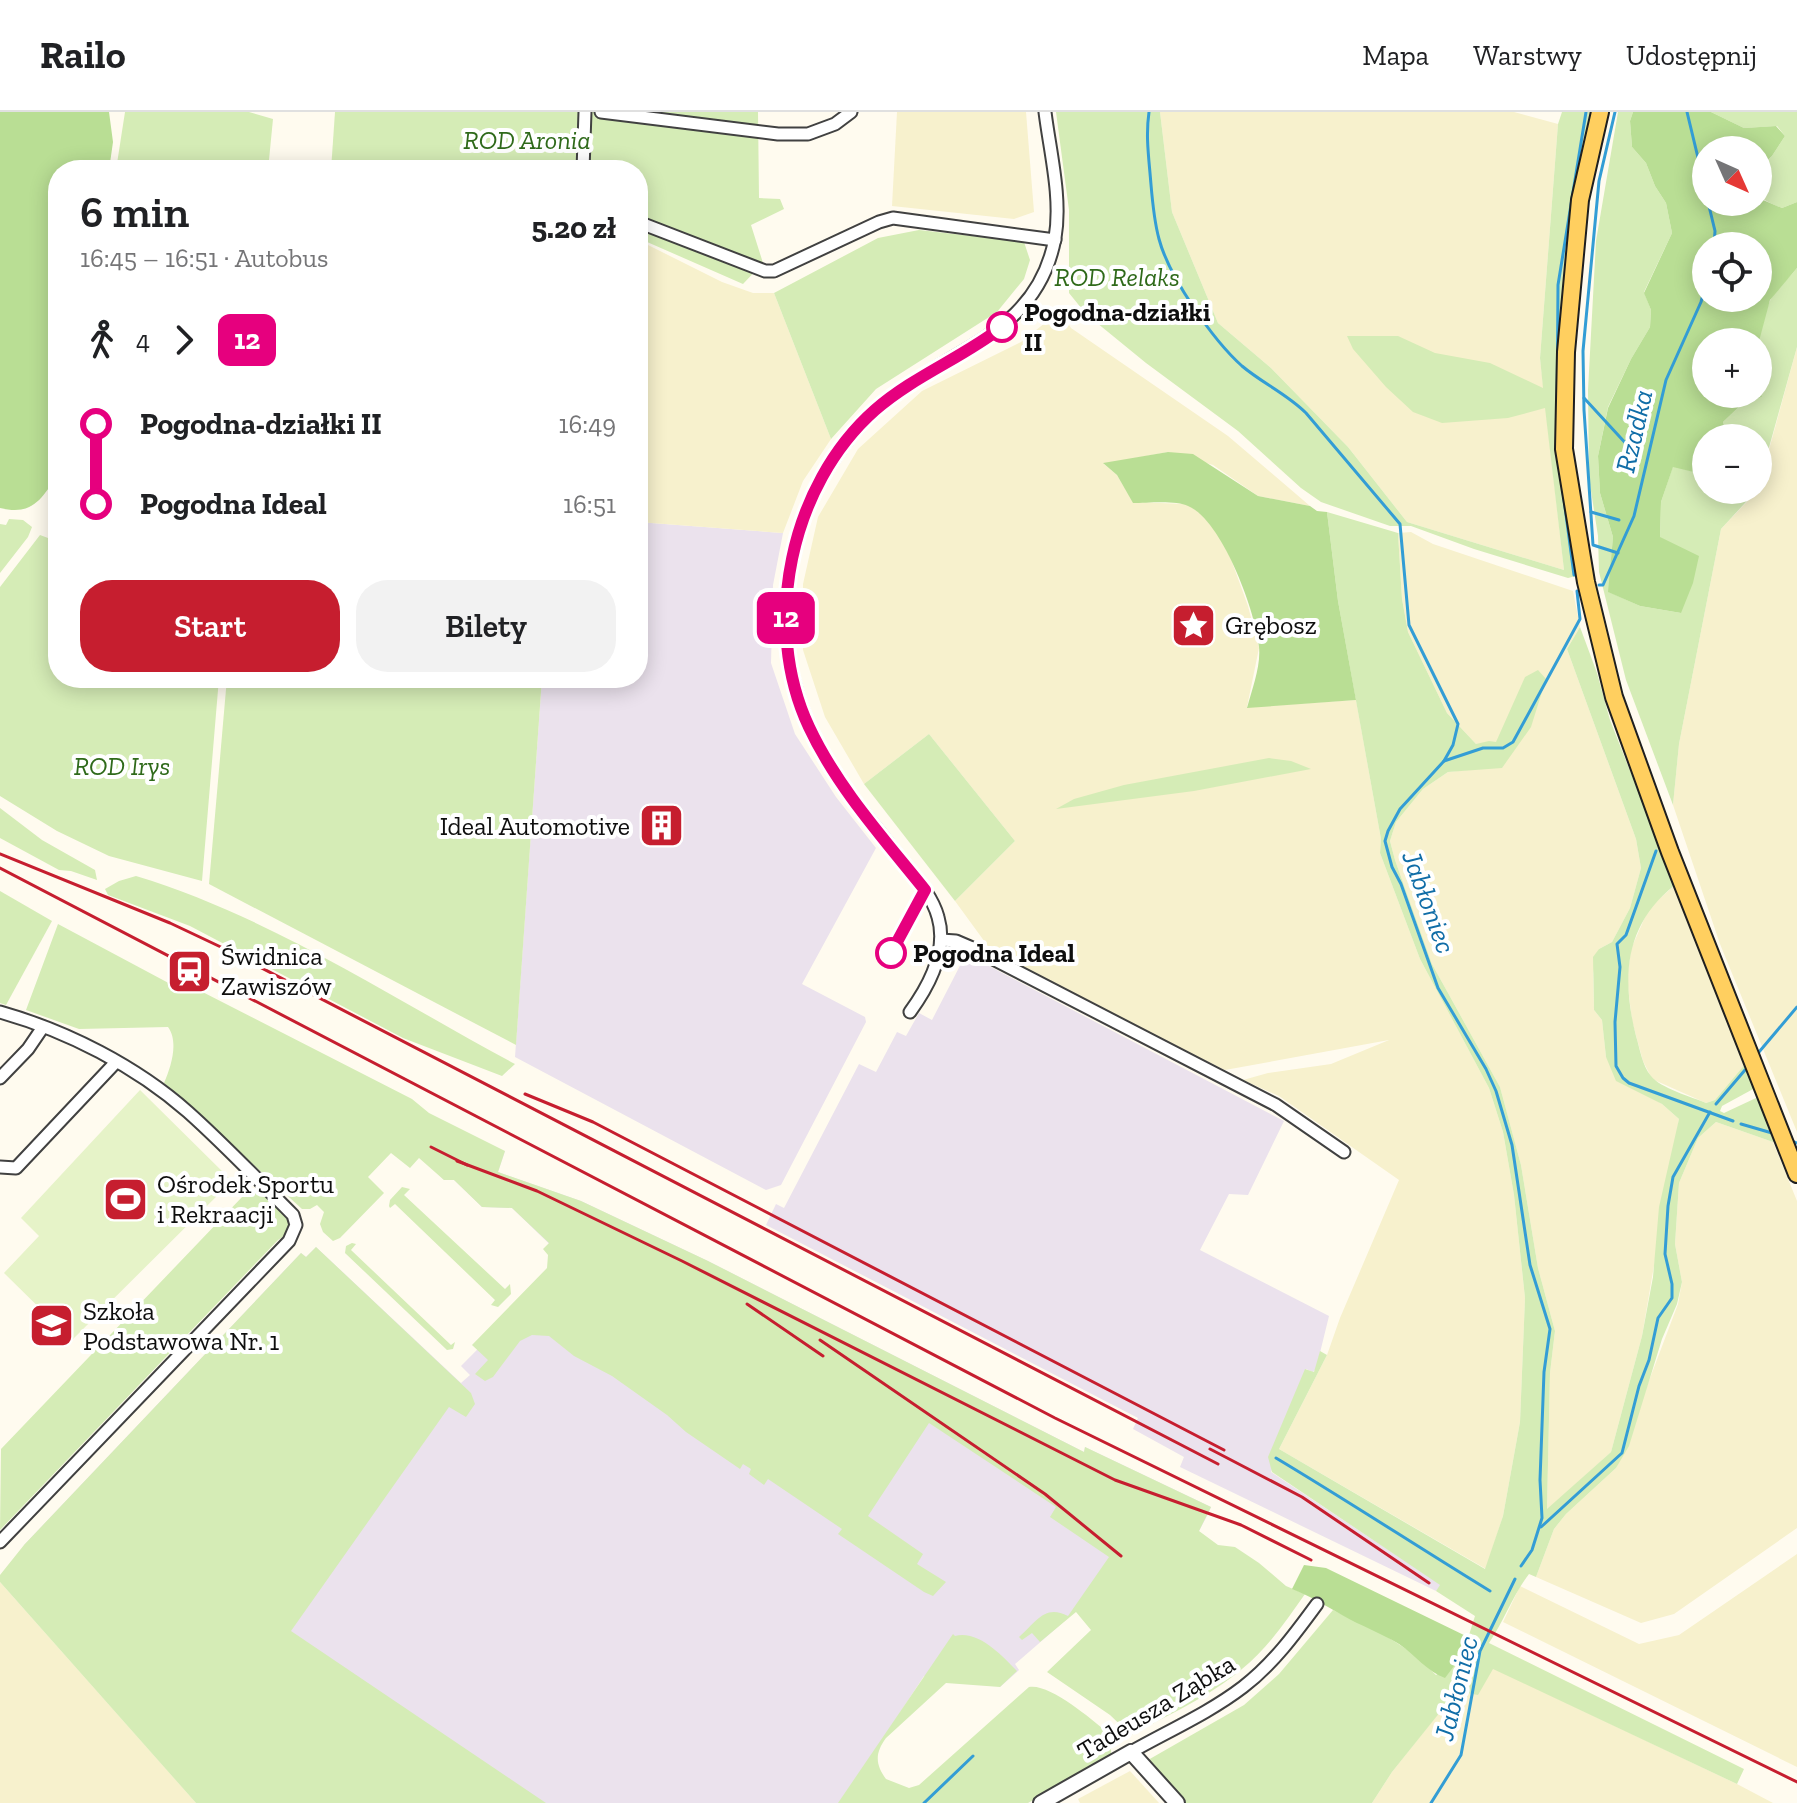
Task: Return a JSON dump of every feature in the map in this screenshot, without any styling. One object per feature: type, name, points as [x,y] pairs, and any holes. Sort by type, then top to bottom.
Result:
[{"type":"main road","points":[[1600,112],[1580,200],[1566,352],[1564,449],[1586,582],[1614,697],[1670,852],[1797,1174]]},
{"type":"street","points":[[583,160],[585,112]]},
{"type":"street","points":[[601,112],[778,134],[808,134],[835,124],[851,112]]},
{"type":"street","points":[[910,1012],[932,975],[939,954],[938,916],[925,890],[828,763],[808,726],[794,680],[786,626],[791,561],[798,534],[825,473],[858,428],[873,412],[916,379],[989,337],[1010,321],[1039,285],[1055,240],[1058,215],[1045,112]]},
{"type":"street","points":[[648,226],[765,271],[774,271],[893,218],[1055,240]]},
{"type":"street","points":[[941,940],[956,941],[970,947],[1276,1105],[1344,1152]]},
{"type":"street","points":[[0,1012],[75,1040],[116,1062],[186,1110],[296,1220],[291,1239],[0,1542]]},
{"type":"street","points":[[0,1078],[27,1051],[43,1027]]},
{"type":"street","points":[[0,1167],[16,1168],[116,1062]]},
{"type":"street","name":"Tadeusza Ząbka","points":[[1041,1803],[1218,1704],[1244,1686],[1289,1642],[1317,1604]]},
{"type":"street","points":[[1131,1752],[1177,1803]]},
{"type":"shaded area","points":[[897,112],[1026,112],[1034,212],[1014,219],[892,206]]},
{"type":"shaded area","points":[[1160,112],[1514,112],[1558,124],[1540,358],[1564,570],[1407,522],[1348,447],[1271,368],[1218,323],[1172,212]]},
{"type":"shaded area","points":[[648,245],[722,282],[753,293],[774,293],[831,439],[803,481],[783,533],[648,523]]},
{"type":"shaded area","points":[[1060,311],[1071,328],[1228,436],[1310,506],[1258,496],[1213,465],[1168,452],[1104,464],[1117,475],[1133,502],[1187,504],[1201,514],[1217,533],[1231,559],[1259,648],[1247,707],[1356,700],[1381,839],[1380,853],[1420,959],[1489,1088],[1503,1132],[1514,1195],[1525,1298],[1520,1422],[1503,1516],[1486,1569],[1279,1449],[1327,1355],[1399,1180],[1279,1096],[1243,1080],[1268,1073],[1331,1064],[1389,1040],[1225,1070],[1109,1013],[990,949],[955,901],[1015,841],[929,734],[864,784],[825,717],[803,650],[803,584],[818,517],[858,449],[922,391],[1021,342]]},
{"type":"shaded area","points":[[1797,347],[1797,1132],[1720,944],[1673,805],[1679,744],[1721,529],[1745,504],[1772,504],[1772,439]]},
{"type":"shaded area","name":"Ideal Automotive","points":[[648,523],[783,533],[773,585],[771,663],[795,734],[836,797],[876,848],[802,984],[865,1017],[866,1022],[781,1185],[766,1190],[515,1057],[541,688],[648,688]]},
{"type":"shaded area","points":[[1411,532],[1433,544],[1573,591],[1580,627],[1567,649],[1636,839],[1641,868],[1630,908],[1612,942],[1599,949],[1593,973],[1594,1010],[1602,1020],[1606,1057],[1644,1093],[1679,1119],[1642,1336],[1611,1452],[1547,1510],[1550,1373],[1555,1331],[1538,1268],[1521,1165],[1500,1087],[1432,964],[1390,841],[1396,822],[1423,789],[1448,772],[1485,768],[1476,744],[1447,713],[1408,632],[1402,599],[1398,533]]},
{"type":"shaded area","points":[[1675,885],[1746,1063],[1715,1100],[1706,1103],[1652,1079],[1643,1061],[1632,1021],[1627,978],[1631,949],[1649,908]]},
{"type":"shaded area","points":[[966,954],[1284,1121],[1248,1195],[1229,1194],[1200,1250],[1329,1316],[1316,1369],[1313,1372],[1306,1369],[1271,1472],[1441,1585],[1436,1591],[1180,1467],[1184,1457],[1133,1429],[1138,1418],[766,1225],[776,1204],[784,1208],[859,1064],[876,1072],[897,1032],[906,1036],[919,1013],[932,1020]]},
{"type":"shaded area","points":[[1716,1122],[1773,1142],[1797,1201],[1797,1528],[1674,1614],[1641,1623],[1536,1577],[1554,1529],[1616,1468],[1678,1304],[1682,1282],[1675,1244],[1679,1183],[1698,1138]]},
{"type":"shaded area","points":[[505,1151],[498,1172],[581,1201],[708,1261],[1084,1452],[1085,1447],[1211,1507],[1199,1531],[1075,1612],[1015,1664],[1019,1670],[1000,1687],[991,1681],[924,1676],[861,1772],[889,1803],[296,1803],[24,1545],[301,1253],[306,1257],[316,1247],[461,1383],[470,1375],[461,1366],[566,1260],[512,1208],[482,1207],[454,1180],[444,1180],[420,1157]]},
{"type":"shaded area","points":[[1797,1554],[1797,1767],[1503,1622],[1520,1586],[1639,1644],[1679,1635]]},
{"type":"shaded area","points":[[0,1582],[174,1778],[196,1803],[0,1803]]},
{"type":"shaded area","points":[[1493,1668],[1773,1803],[1372,1803],[1392,1772],[1457,1690]]},
{"type":"shaded area","points":[[1130,1771],[1159,1803],[1080,1803],[1078,1799]]},
{"type":"green space","points":[[0,112],[109,112],[113,142],[110,160],[48,160],[48,489],[35,504],[21,510],[0,508]]},
{"type":"green space","points":[[125,112],[249,112],[273,119],[269,160],[118,160]]},
{"type":"green space","name":"ROD Aronia","points":[[335,112],[579,112],[577,160],[332,160]]},
{"type":"green space","points":[[589,112],[758,112],[759,198],[780,199],[784,209],[751,225],[763,263],[743,284],[648,242],[648,160],[585,160]]},
{"type":"green space","name":"ROD Relaks","points":[[1056,112],[1160,112],[1172,212],[1218,323],[1271,368],[1348,447],[1407,522],[1564,570],[1545,408],[1508,418],[1442,423],[1413,412],[1353,349],[1347,336],[1398,336],[1435,353],[1490,363],[1543,388],[1540,358],[1558,124],[1562,112],[1594,112],[1563,317],[1580,575],[1568,578],[1411,526],[1390,526],[1321,502],[1238,431],[1086,314],[1069,293],[1069,210]]},
{"type":"green space","points":[[1618,112],[1633,112],[1630,121],[1632,147],[1646,163],[1666,203],[1672,233],[1644,292],[1651,310],[1650,327],[1608,407],[1598,456],[1600,493],[1613,537],[1609,592],[1640,606],[1681,613],[1660,538],[1661,502],[1673,466],[1692,471],[1692,504],[1744,504],[1721,529],[1679,744],[1673,805],[1626,680],[1599,572],[1598,536],[1589,478],[1588,390],[1596,241]]},
{"type":"green space","points":[[1633,112],[1711,112],[1744,128],[1776,126],[1785,136],[1772,156],[1772,136],[1692,136],[1692,216],[1772,216],[1772,204],[1782,208],[1797,202],[1797,268],[1772,298],[1772,232],[1692,232],[1692,312],[1767,312],[1763,328],[1692,328],[1692,408],[1738,408],[1724,424],[1692,424],[1692,472],[1673,467],[1661,502],[1660,537],[1699,556],[1693,583],[1681,613],[1640,606],[1608,592],[1613,537],[1600,493],[1598,456],[1608,408],[1650,327],[1651,310],[1644,293],[1672,233],[1666,203],[1646,163],[1632,147],[1630,121]]},
{"type":"green space","points":[[1711,112],[1797,112],[1797,202],[1782,208],[1772,203],[1772,156],[1785,136],[1777,126],[1744,128]]},
{"type":"green space","points":[[919,230],[1024,242],[1030,260],[1024,279],[997,312],[876,389],[831,439],[774,293],[878,238]]},
{"type":"green space","points":[[1797,268],[1797,347],[1772,437],[1772,424],[1723,422],[1738,408],[1772,408],[1772,328],[1762,328],[1766,312],[1772,312],[1772,298]]},
{"type":"green space","points":[[1168,452],[1193,454],[1258,496],[1327,512],[1338,601],[1356,700],[1247,708],[1257,670],[1259,647],[1244,591],[1225,548],[1201,515],[1188,506],[1169,502],[1133,503],[1117,475],[1103,463]]},
{"type":"green space","points":[[1327,512],[1398,533],[1402,599],[1408,632],[1447,713],[1476,744],[1496,742],[1525,677],[1538,670],[1546,679],[1531,727],[1502,768],[1448,772],[1423,789],[1396,822],[1390,841],[1432,964],[1500,1087],[1521,1165],[1538,1268],[1555,1331],[1550,1373],[1547,1509],[1611,1452],[1642,1336],[1653,1277],[1659,1207],[1679,1119],[1662,1104],[1616,1081],[1606,1057],[1602,1020],[1594,1010],[1593,957],[1599,949],[1612,942],[1630,908],[1641,868],[1636,839],[1567,649],[1580,627],[1610,720],[1675,885],[1658,900],[1646,917],[1631,953],[1631,1014],[1643,1062],[1651,1076],[1661,1084],[1706,1103],[1715,1100],[1746,1063],[1755,1088],[1722,1106],[1720,1111],[1724,1113],[1756,1098],[1762,1101],[1778,1141],[1773,1142],[1716,1122],[1698,1138],[1679,1183],[1675,1244],[1682,1282],[1629,1446],[1616,1468],[1554,1529],[1536,1577],[1529,1574],[1489,1643],[1744,1769],[1737,1784],[1493,1669],[1478,1695],[1457,1691],[1392,1772],[1372,1803],[1185,1803],[1148,1760],[1244,1705],[1279,1674],[1333,1610],[1386,1636],[1414,1654],[1436,1675],[1463,1654],[1475,1616],[1436,1591],[1440,1585],[1272,1472],[1268,1457],[1305,1369],[1314,1372],[1320,1351],[1327,1355],[1279,1449],[1485,1569],[1503,1516],[1520,1422],[1525,1298],[1514,1195],[1503,1132],[1489,1088],[1420,959],[1380,853],[1381,839],[1338,601]]},
{"type":"green space","points":[[9,519],[23,520],[32,527],[28,537],[0,573],[0,524],[6,525]]},
{"type":"green space","name":"ROD Irys","points":[[40,535],[48,538],[48,688],[218,688],[202,881],[109,856],[57,831],[0,796],[0,587]]},
{"type":"green space","points":[[226,688],[541,688],[516,1045],[209,884]]},
{"type":"green space","points":[[929,734],[1015,841],[955,901],[864,784]]},
{"type":"green space","points":[[1269,758],[1291,761],[1311,769],[1194,791],[1056,809],[1074,799],[1124,785]]},
{"type":"green space","points":[[0,808],[42,840],[95,870],[97,880],[59,870],[0,838]]},
{"type":"green space","points":[[136,876],[235,913],[282,936],[515,1064],[502,1076],[403,1038],[190,926],[108,895],[105,889]]},
{"type":"green space","points":[[0,891],[52,921],[6,1005],[0,1003]]},
{"type":"green space","points":[[58,924],[176,987],[183,982],[412,1099],[429,1113],[505,1151],[498,1172],[581,1201],[708,1261],[1084,1452],[1085,1447],[1211,1507],[1199,1531],[1218,1545],[1235,1547],[1286,1586],[1305,1594],[1284,1624],[1242,1669],[1202,1697],[1131,1735],[1110,1715],[1047,1672],[1091,1630],[1076,1612],[1040,1642],[1032,1633],[1022,1640],[1019,1637],[1047,1613],[1068,1616],[1109,1557],[1050,1517],[1056,1507],[929,1423],[868,1516],[923,1554],[917,1564],[946,1582],[933,1596],[838,1534],[842,1529],[768,1479],[764,1485],[749,1474],[751,1469],[743,1464],[740,1469],[612,1376],[574,1356],[549,1336],[532,1335],[520,1341],[493,1377],[485,1381],[475,1374],[488,1360],[472,1345],[547,1268],[548,1255],[543,1249],[549,1243],[512,1208],[482,1207],[454,1180],[444,1180],[419,1158],[410,1168],[391,1153],[368,1177],[384,1193],[340,1238],[333,1241],[323,1232],[320,1224],[324,1212],[317,1205],[302,1209],[164,1083],[173,1047],[168,1027],[79,1029],[26,1010]]},
{"type":"green space","name":"Ośrodek Sportu i Rekraacji","points":[[140,1090],[232,1181],[72,1340],[66,1339],[58,1332],[61,1329],[4,1273],[39,1236],[21,1218]]},
{"type":"green space","points":[[402,1187],[410,1189],[404,1195],[505,1289],[510,1284],[511,1294],[498,1307],[491,1305],[495,1300],[395,1204],[390,1208],[390,1200]]},
{"type":"green space","points":[[262,1192],[286,1215],[289,1227],[286,1234],[0,1530],[1,1449],[243,1196]]},
{"type":"green space","points":[[356,1244],[351,1250],[451,1345],[455,1342],[453,1349],[447,1350],[345,1253],[346,1246]]},
{"type":"green space","points":[[316,1247],[471,1393],[475,1404],[466,1417],[449,1407],[291,1631],[546,1803],[196,1803],[0,1582],[0,1575],[24,1545],[301,1253],[306,1257]]},
{"type":"green space","points":[[1304,1565],[1326,1568],[1468,1637],[1463,1654],[1445,1678],[1439,1675],[1399,1644],[1292,1589]]},
{"type":"green space","points":[[953,1634],[981,1640],[1017,1671],[1000,1687],[946,1683],[882,1743],[878,1758],[886,1779],[909,1788],[919,1785],[1029,1687],[1047,1690],[1099,1725],[1111,1737],[1111,1754],[1028,1803],[838,1803]]},
{"type":"waterway","name":"Jabłoniec","points":[[1149,112],[1148,142],[1154,214],[1159,239],[1172,271],[1193,307],[1231,355],[1306,413],[1400,524],[1409,625],[1458,724],[1453,745],[1444,761],[1400,809],[1385,841],[1438,988],[1496,1091],[1512,1145],[1530,1265],[1550,1329],[1544,1372],[1540,1480],[1542,1518],[1532,1550],[1521,1566]]},
{"type":"waterway","points":[[1557,426],[1558,285],[1586,112]]},
{"type":"waterway","points":[[1615,112],[1599,181],[1583,351],[1593,545],[1618,553]]},
{"type":"waterway","name":"Rzadka","points":[[1687,112],[1693,136]]},
{"type":"waterway","name":"Rzadka","points":[[1711,216],[1715,232]]},
{"type":"waterway","name":"Rzadka","points":[[1599,585],[1603,585],[1634,516],[1666,380],[1697,312]]},
{"type":"waterway","points":[[1584,398],[1630,448]]},
{"type":"waterway","points":[[1561,477],[1574,575]]},
{"type":"waterway","points":[[1591,512],[1619,520]]},
{"type":"waterway","name":"Rzadka","points":[[1444,761],[1483,748],[1503,748],[1513,742],[1580,619],[1577,591]]},
{"type":"waterway","points":[[1656,851],[1626,935],[1617,944],[1620,967],[1615,1022],[1616,1066],[1629,1083],[1733,1121]]},
{"type":"waterway","points":[[1759,1052],[1797,1007]]},
{"type":"waterway","points":[[1716,1104],[1745,1070]]},
{"type":"waterway","points":[[1541,1527],[1622,1453],[1658,1318],[1672,1298],[1665,1254],[1673,1177],[1710,1112]]},
{"type":"waterway","points":[[1741,1124],[1772,1133]]},
{"type":"waterway","points":[[1276,1458],[1490,1591]]},
{"type":"waterway","name":"Jabłoniec","points":[[1431,1803],[1461,1755],[1480,1651],[1515,1579]]},
{"type":"waterway","points":[[924,1803],[973,1756]]},
{"type":"railway","points":[[0,854],[170,923],[225,949],[1218,1464]]},
{"type":"railway","points":[[0,868],[1055,1418],[1797,1782]]},
{"type":"railway","points":[[525,1094],[593,1122],[1224,1450]]},
{"type":"railway","points":[[431,1147],[467,1165]]},
{"type":"railway","points":[[457,1161],[537,1191],[682,1261],[1115,1480],[1241,1525],[1311,1560]]},
{"type":"railway","points":[[747,1304],[823,1356]]},
{"type":"railway","points":[[820,1340],[1045,1494],[1121,1556]]},
{"type":"railway","points":[[1210,1449],[1302,1497],[1429,1583]]},
{"type":"bus line","name":"12","points":[[891,953],[925,890],[828,763],[808,726],[797,695],[786,626],[791,561],[798,534],[825,473],[858,428],[873,412],[916,379],[1002,327]]},
{"type":"place","name":"Pogodna-działki II","points":[[1002,327]]},
{"type":"place","name":"Grębosz","points":[[1194,625]]},
{"type":"place","name":"Ideal Automotive","points":[[661,826]]},
{"type":"place","name":"Pogodna Ideal","points":[[891,953]]},
{"type":"place","name":"Świdnica Zawiszów","points":[[190,971]]},
{"type":"place","name":"Ośrodek Sportu i Rekraacji","points":[[126,1199]]},
{"type":"place","name":"Szkoła Podstawowa Nr. 1","points":[[52,1326]]}]
